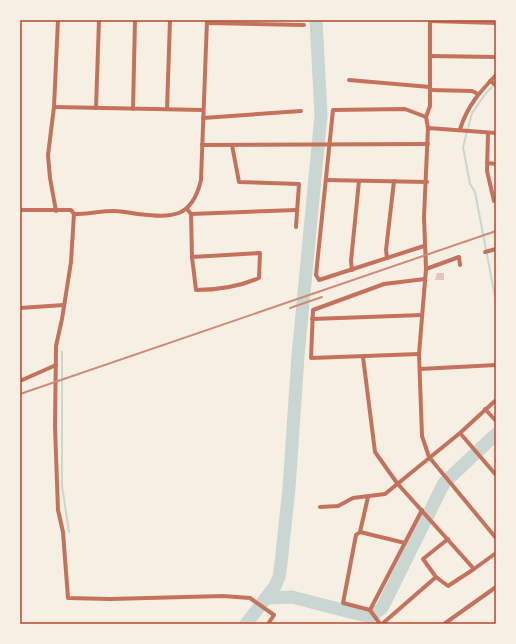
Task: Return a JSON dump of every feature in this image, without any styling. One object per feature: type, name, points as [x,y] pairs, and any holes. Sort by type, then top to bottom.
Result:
[{"type":"street","points":[[56,211],[50,178],[48,155],[54,106],[58,20]]},
{"type":"street","points":[[96,108],[99,20]]},
{"type":"street","points":[[133,109],[135,20]]},
{"type":"street","points":[[167,109],[170,20]]},
{"type":"street","points":[[496,23],[430,21],[430,106],[426,117],[428,128],[424,246],[426,270],[419,354],[422,436],[429,457],[496,538]]},
{"type":"street","points":[[20,210],[71,210],[74,214],[114,211],[139,214],[175,215],[187,209],[197,194],[201,180],[207,22],[304,24]]},
{"type":"street","points":[[430,56],[496,57]]},
{"type":"street","points":[[460,129],[469,107],[478,94],[496,75]]},
{"type":"street","points":[[349,80],[430,89],[472,91],[478,94]]},
{"type":"street","points":[[490,81],[496,85]]},
{"type":"street","points":[[54,106],[203,110]]},
{"type":"street","points":[[424,246],[319,280],[316,275],[326,180],[328,144],[333,110],[405,109],[426,117]]},
{"type":"street","points":[[203,118],[301,111]]},
{"type":"street","points":[[428,128],[460,129],[496,133]]},
{"type":"street","points":[[488,133],[486,163],[494,201],[496,200]]},
{"type":"street","points":[[202,145],[428,144]]},
{"type":"street","points":[[232,145],[239,182],[299,184],[296,227]]},
{"type":"street","points":[[486,163],[496,164]]},
{"type":"street","points":[[326,180],[427,182]]},
{"type":"street","points":[[352,270],[351,261],[359,181]]},
{"type":"street","points":[[387,258],[386,250],[394,181]]},
{"type":"street","points":[[187,209],[191,214],[192,257],[196,290],[212,290],[243,285],[259,278],[260,253],[192,257]]},
{"type":"street","points":[[191,214],[297,210]]},
{"type":"street","points":[[74,214],[71,262],[56,346],[58,510],[63,532],[68,598],[110,599],[222,596],[250,598],[274,615],[268,624]]},
{"type":"street","points":[[486,252],[496,249]]},
{"type":"street","points":[[426,270],[459,257],[460,265]]},
{"type":"street","points":[[419,354],[311,358],[312,319],[313,310],[384,284],[425,279]]},
{"type":"street","points":[[20,308],[64,305]]},
{"type":"street","points":[[312,319],[422,315]]},
{"type":"street","points":[[363,357],[375,452],[397,483],[474,569]]},
{"type":"street","points":[[420,369],[496,365]]},
{"type":"street","points":[[20,381],[56,366]]},
{"type":"street","points":[[320,507],[338,506],[353,498],[385,494],[460,433],[496,400]]},
{"type":"street","points":[[485,409],[496,421]]},
{"type":"street","points":[[460,433],[496,475]]},
{"type":"street","points":[[368,497],[360,532],[356,535],[342,603],[370,610],[381,624],[436,577]]},
{"type":"street","points":[[370,610],[422,510]]},
{"type":"street","points":[[360,532],[405,543]]},
{"type":"street","points":[[448,539],[423,559],[436,577],[448,586],[496,553]]},
{"type":"street","points":[[444,624],[496,587]]},
{"type":"building","points":[[437,273],[444,273],[444,280],[435,280]]},
{"type":"waterway","points":[[246,624],[275,586],[279,577],[281,563],[289,488],[298,356],[321,115],[316,20]]},
{"type":"waterway","points":[[495,84],[486,93],[472,113],[463,147],[470,184],[475,192],[496,302]]},
{"type":"waterway","points":[[62,352],[62,486],[69,532]]},
{"type":"waterway","points":[[267,598],[292,597],[370,617],[382,608],[444,483],[496,434]]},
{"type":"railway","points":[[20,394],[496,231]]},
{"type":"railway","points":[[290,308],[322,297]]}]
